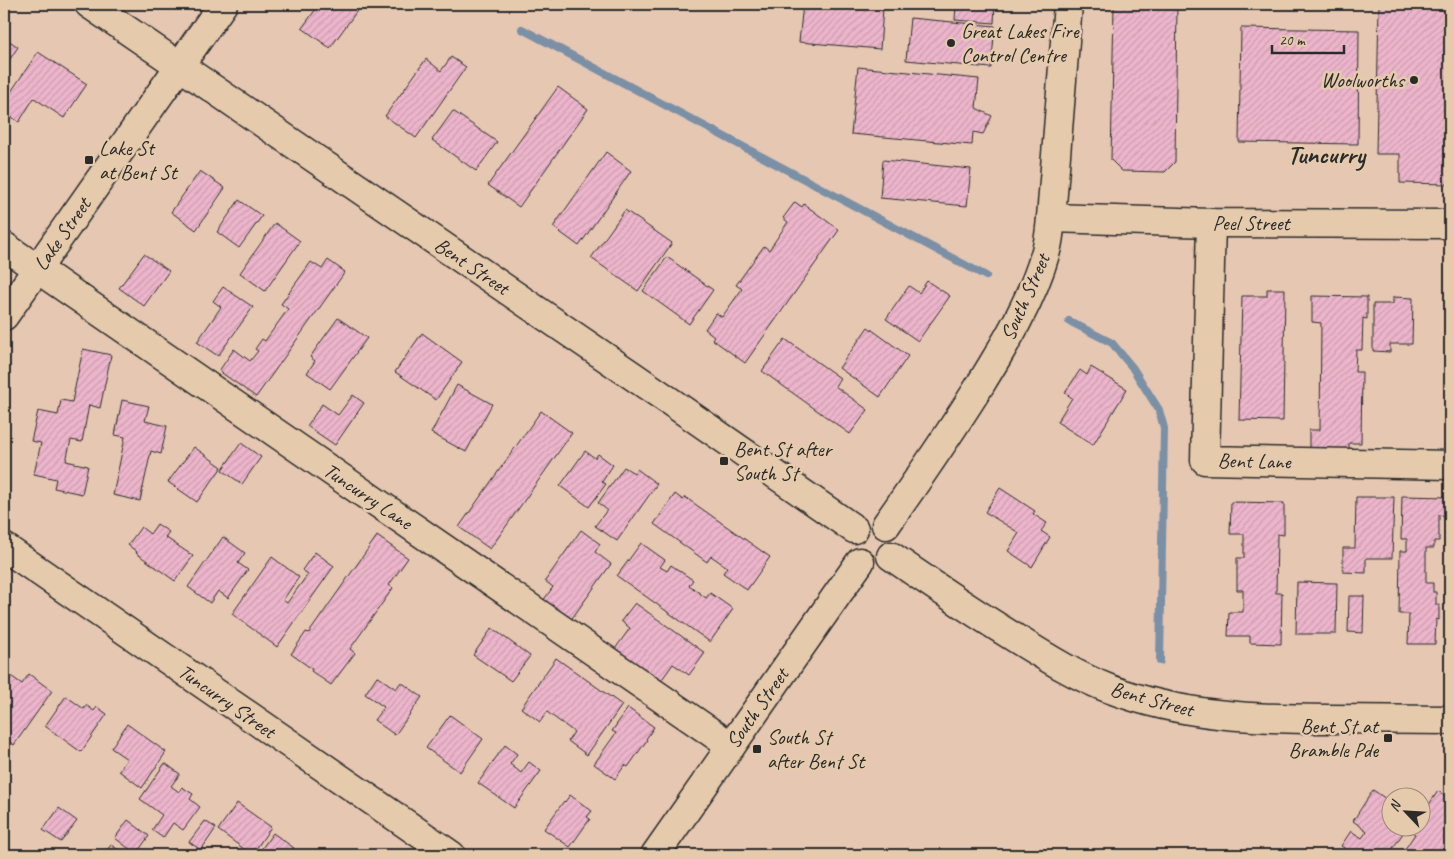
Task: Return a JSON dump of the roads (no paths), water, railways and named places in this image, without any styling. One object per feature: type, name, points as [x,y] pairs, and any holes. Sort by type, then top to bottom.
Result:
[{"type":"street","name":"Bent Street","points":[[89,4],[854,529]]},
{"type":"street","name":"Lake Street","points":[[4,316],[223,4]]},
{"type":"street","name":"South Street","points":[[886,526],[946,439],[1014,329],[1041,268],[1047,249],[1051,218],[1068,4]]},
{"type":"street","name":"Peel Street","points":[[1051,218],[1211,223],[1450,224]]},
{"type":"street","name":"Bent Lane","points":[[1211,223],[1205,460],[1450,465]]},
{"type":"street","name":"Tuncurry Lane","points":[[4,246],[731,746]]},
{"type":"street","points":[[869,521],[877,521],[886,526],[895,539],[891,556],[884,562],[876,565],[868,566],[860,562],[853,555],[850,547],[850,538],[854,529],[869,521]]},
{"type":"street","name":"Tuncurry Street","points":[[4,547],[451,855]]},
{"type":"street","name":"Bent Street","points":[[891,556],[1052,662],[1093,682],[1136,698],[1202,713],[1266,719],[1450,720]]},
{"type":"street","name":"South Street","points":[[655,855],[860,562]]},
{"type":"waterway","points":[[522,29],[986,276]]},
{"type":"waterway","points":[[1069,321],[1112,343],[1132,367],[1159,410],[1164,428],[1160,661]]},
{"type":"place","name":"Great Lakes Fire Control Centre","points":[[951,43]]},
{"type":"place","name":"Woolworths","points":[[1414,80]]},
{"type":"place","name":"Lake St at Bent St","points":[[89,160]]},
{"type":"place","name":"Bent St after South St","points":[[724,461]]},
{"type":"place","name":"Bent St at Bramble Pde","points":[[1388,738]]},
{"type":"place","name":"South St after Bent St","points":[[757,749]]},
{"type":"district","name":"Tuncurry","points":[[1326,154]]}]
